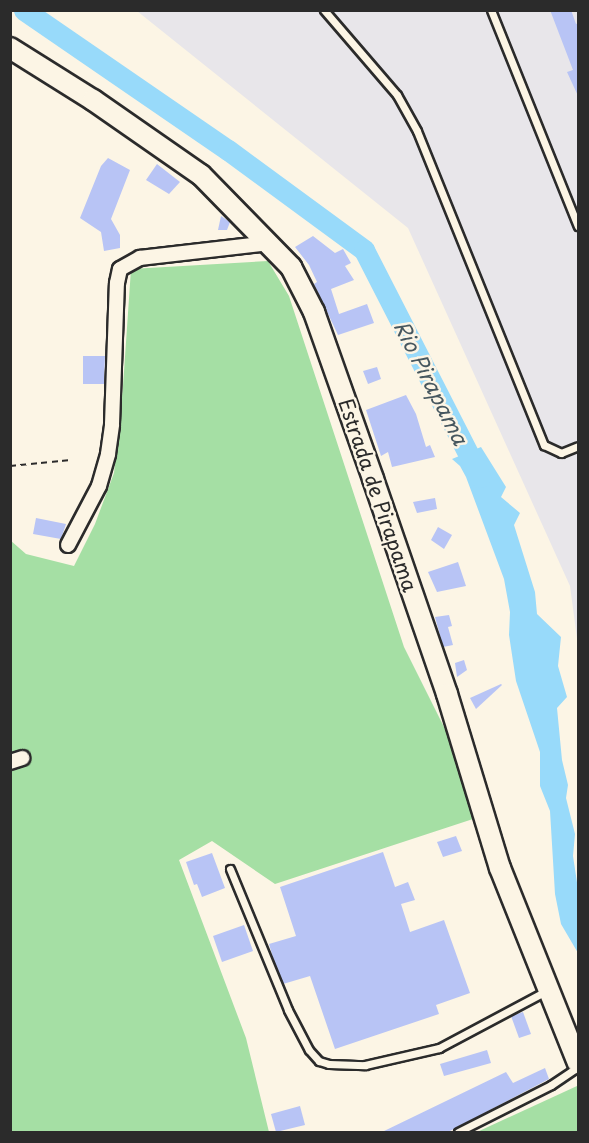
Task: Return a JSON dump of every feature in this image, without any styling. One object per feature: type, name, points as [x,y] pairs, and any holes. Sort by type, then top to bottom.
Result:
[{"type":"main road","name":"Estrada de Pirapama","points":[[10,48],[93,100],[201,175],[291,267],[314,312],[447,694],[500,868],[579,1065]]},
{"type":"street","points":[[68,545],[99,486],[108,454],[112,424],[117,283],[120,268],[140,258],[269,243]]},
{"type":"lane","points":[[324,10],[397,94],[417,131],[544,445],[561,453],[579,446]]},
{"type":"lane","points":[[491,10],[579,226]]},
{"type":"lane","points":[[230,869],[288,1010],[309,1050],[319,1061],[329,1064],[365,1065],[439,1048],[548,990]]},
{"type":"lane","points":[[458,1132],[552,1085],[579,1065]]},
{"type":"path","points":[[10,466],[71,460]]},
{"type":"shaded area","points":[[137,11],[578,11],[578,646],[570,586],[408,228]]},
{"type":"green space","points":[[268,261],[289,296],[404,647],[452,743],[473,819],[275,884],[212,841],[179,860],[246,1038],[269,1132],[11,1132],[10,540],[26,554],[74,566],[95,524],[114,473],[131,269]]},
{"type":"green space","points":[[577,1086],[578,1132],[477,1132]]},
{"type":"water","points":[[481,447],[506,487],[501,497],[520,513],[514,525],[535,592],[537,614],[561,637],[558,666],[567,697],[557,708],[562,760],[568,785],[566,798],[575,834],[573,856],[578,889],[578,953],[561,924],[555,894],[550,811],[540,786],[540,752],[516,681],[509,635],[510,612],[504,579],[466,477],[460,466],[452,459]]},
{"type":"building","points":[[550,10],[571,10],[576,24],[579,23],[579,98],[567,72],[573,70]]},
{"type":"building","points":[[108,158],[130,170],[111,219],[120,235],[120,248],[104,251],[101,232],[80,218],[101,166]]},
{"type":"building","points":[[157,164],[180,182],[169,194],[146,180]]},
{"type":"building","points":[[221,216],[230,222],[227,230],[218,230]]},
{"type":"building","points":[[313,236],[335,253],[343,249],[351,263],[345,266],[354,280],[331,289],[339,314],[367,304],[374,323],[338,335],[314,284],[317,282],[309,265],[295,247]]},
{"type":"building","points":[[83,356],[105,356],[104,384],[83,384]]},
{"type":"building","points":[[377,367],[381,379],[368,384],[363,371]]},
{"type":"building","points":[[406,395],[416,414],[426,447],[430,445],[435,457],[392,467],[388,452],[381,456],[366,410]]},
{"type":"building","points":[[435,498],[437,509],[417,513],[413,502]]},
{"type":"building","points":[[36,518],[66,524],[61,539],[33,534]]},
{"type":"building","points":[[438,527],[452,535],[444,549],[431,540]]},
{"type":"building","points":[[458,562],[466,586],[437,592],[428,572]]},
{"type":"building","points":[[449,615],[452,626],[448,627],[453,645],[443,647],[435,617]]},
{"type":"building","points":[[464,660],[467,670],[457,677],[455,663]]},
{"type":"building","points":[[502,685],[476,709],[470,698]]},
{"type":"building","points":[[456,836],[462,851],[443,857],[437,842]]},
{"type":"building","points":[[383,852],[395,887],[408,882],[415,900],[401,904],[410,932],[444,920],[470,993],[436,1005],[439,1014],[335,1049],[310,976],[283,984],[274,961],[269,944],[296,936],[280,887]]},
{"type":"building","points":[[212,853],[225,888],[202,897],[197,884],[194,885],[186,862]]},
{"type":"building","points":[[244,925],[253,951],[222,962],[213,936]]},
{"type":"building","points":[[523,1012],[531,1034],[519,1038],[511,1016]]},
{"type":"building","points":[[487,1050],[491,1063],[444,1076],[440,1064]]},
{"type":"building","points":[[545,1068],[549,1079],[448,1132],[382,1132],[506,1072],[513,1083]]},
{"type":"building","points":[[300,1106],[305,1125],[276,1132],[271,1114]]},
{"type":"waterway","name":"Rio Pirapama","points":[[24,10],[228,150],[364,250],[480,477]]}]
